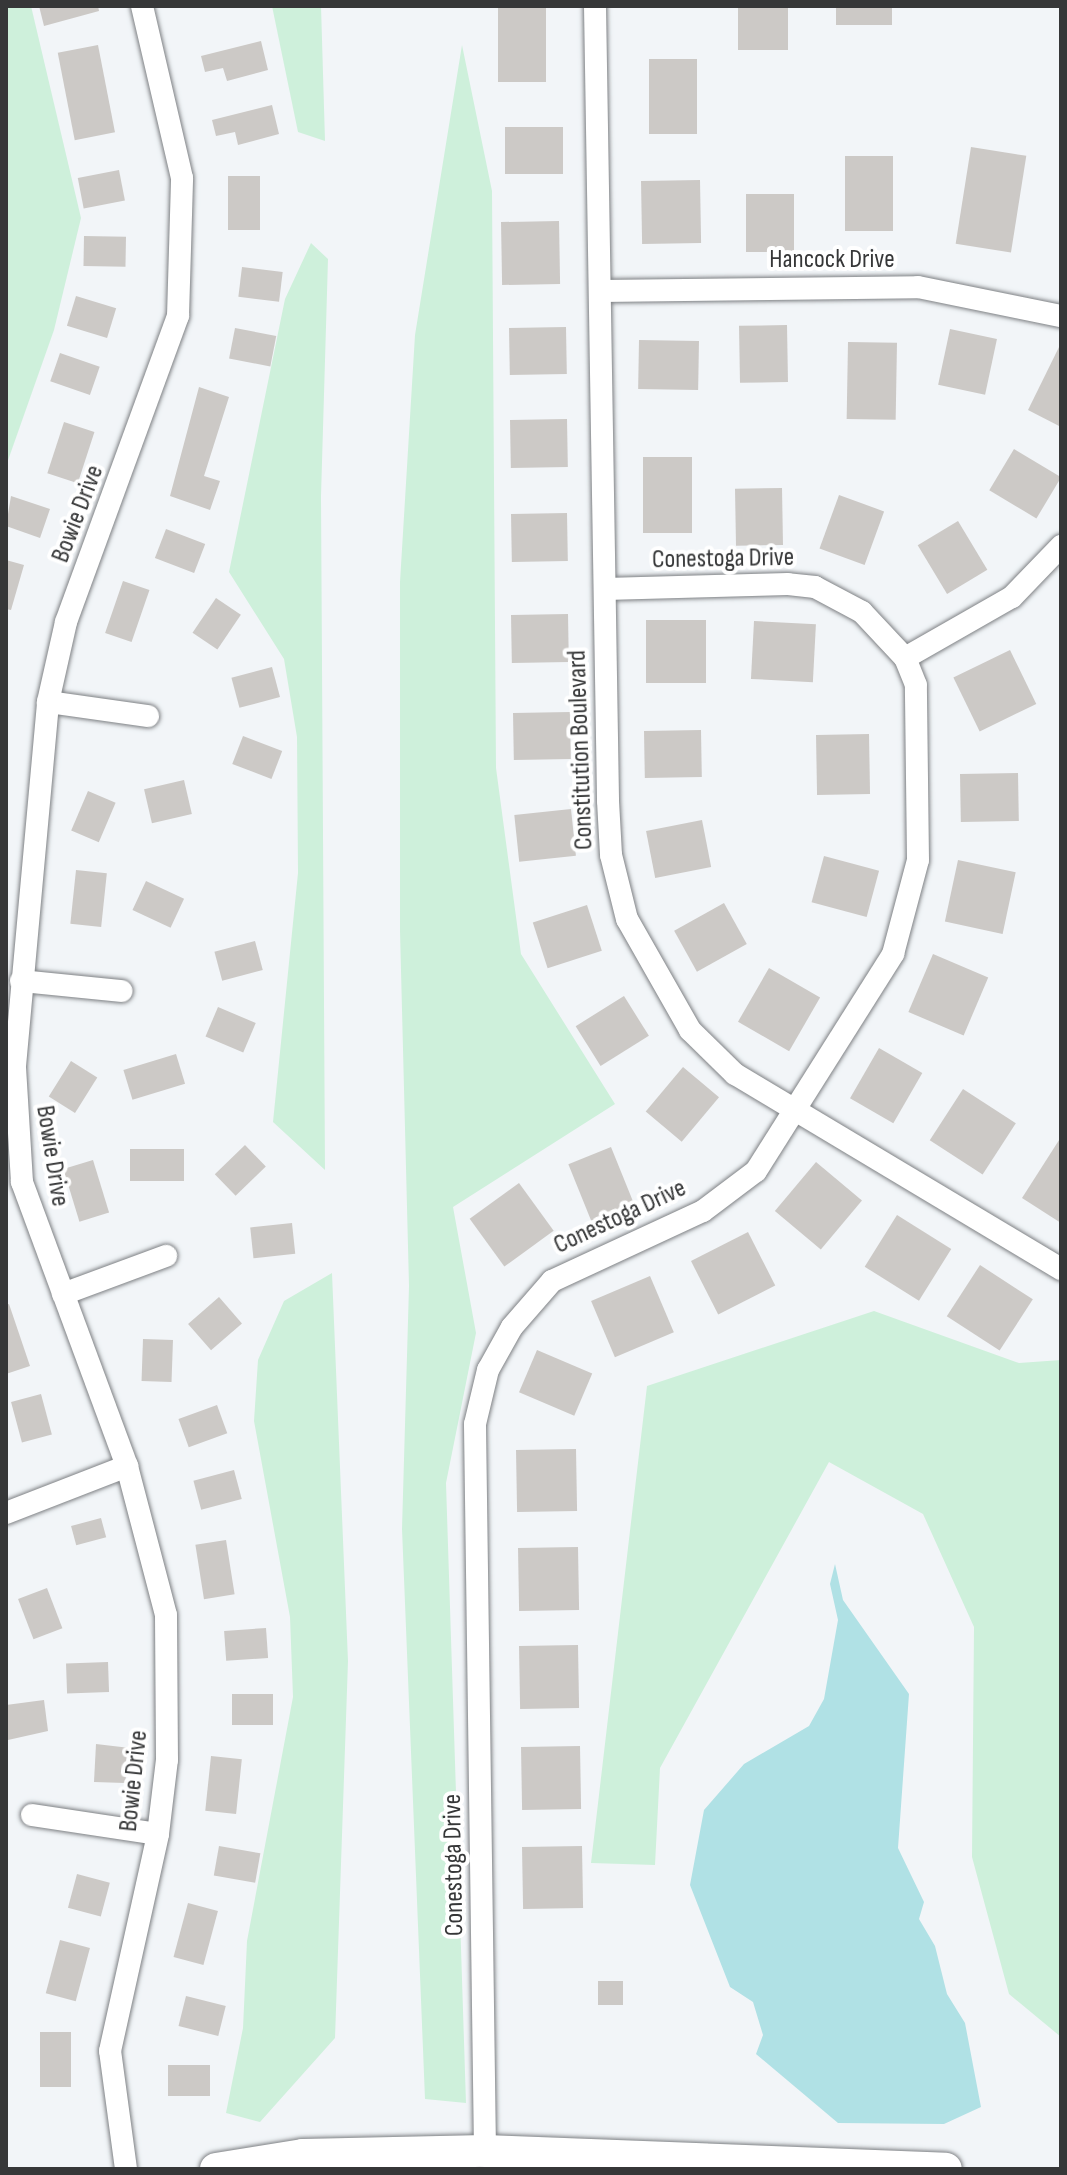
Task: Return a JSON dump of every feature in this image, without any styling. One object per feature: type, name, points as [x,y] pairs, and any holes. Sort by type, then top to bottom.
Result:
[{"type":"street","name":"Bowie Drive","points":[[126,2169],[110,2051],[158,1834],[167,1760],[166,1615],[127,1466],[22,1182],[15,1128],[21,981],[48,702],[66,622],[178,316],[182,178],[142,6]]},
{"type":"street","name":"Constitution Boulevard","points":[[595,6],[611,855],[627,919],[690,1030],[735,1074],[796,1114],[1061,1269]]},
{"type":"street","name":"Hancock Drive","points":[[601,291],[918,287],[1061,316]]},
{"type":"street","points":[[905,658],[1012,597],[1061,546]]},
{"type":"street","name":"Conestoga Drive","points":[[485,2151],[480,1397],[512,1327],[552,1281],[703,1211],[756,1171],[796,1114],[893,954],[907,917],[918,860],[921,754],[916,685],[905,658],[862,612],[815,587],[605,589]]},
{"type":"street","points":[[48,702],[148,716]]},
{"type":"street","points":[[21,981],[122,991]]},
{"type":"street","points":[[63,1294],[166,1256]]},
{"type":"street","points":[[6,1513],[127,1466]]},
{"type":"street","points":[[32,1815],[158,1834]]},
{"type":"street","points":[[216,2169],[303,2155],[485,2151],[946,2169]]},
{"type":"green space","points":[[6,6],[31,6],[81,218],[54,330],[6,466]]},
{"type":"green space","points":[[272,6],[321,6],[325,141],[298,132]]},
{"type":"green space","points":[[462,45],[492,191],[496,768],[521,954],[615,1104],[453,1207],[476,1333],[446,1483],[466,2103],[425,2099],[402,1529],[409,1286],[400,931],[400,582],[415,335]]},
{"type":"green space","points":[[311,243],[328,259],[321,496],[325,1170],[273,1122],[298,873],[297,737],[284,659],[229,572],[285,299]]},
{"type":"green space","points":[[332,1273],[348,1661],[335,2038],[260,2122],[226,2113],[243,2028],[247,1941],[293,1697],[290,1617],[254,1421],[258,1360],[284,1301]]},
{"type":"green space","points":[[874,1311],[1019,1363],[1061,1360],[1061,2037],[1009,1994],[972,1857],[974,1627],[923,1514],[829,1462],[660,1768],[655,1865],[591,1863],[647,1386]]},
{"type":"water","points":[[835,1564],[843,1600],[909,1694],[898,1848],[924,1902],[919,1919],[935,1946],[947,1994],[965,2023],[981,2107],[944,2124],[838,2123],[756,2054],[763,2035],[753,2002],[730,1987],[690,1885],[704,1810],[744,1764],[809,1726],[824,1699],[838,1620],[830,1584]]},
{"type":"building","points":[[39,6],[98,6],[99,11],[44,26]]},
{"type":"building","points":[[738,6],[788,6],[788,50],[738,50]]},
{"type":"building","points":[[836,6],[892,6],[892,25],[836,25]]},
{"type":"building","points":[[498,7],[546,7],[546,82],[498,82]]},
{"type":"building","points":[[261,41],[268,70],[227,81],[223,68],[205,72],[201,56]]},
{"type":"building","points":[[98,45],[115,132],[75,140],[58,53]]},
{"type":"building","points":[[649,59],[697,59],[697,134],[649,134]]},
{"type":"building","points":[[272,105],[279,134],[238,145],[235,132],[216,136],[212,120]]},
{"type":"building","points":[[505,127],[563,127],[563,174],[505,174]]},
{"type":"building","points":[[971,147],[1026,156],[1011,253],[956,244]]},
{"type":"building","points":[[845,156],[893,156],[893,231],[845,231]]},
{"type":"building","points":[[119,170],[125,200],[84,208],[78,178]]},
{"type":"building","points":[[228,176],[260,176],[260,230],[228,230]]},
{"type":"building","points":[[700,180],[701,243],[642,244],[641,181]]},
{"type":"building","points":[[746,194],[794,194],[794,252],[746,252]]},
{"type":"building","points":[[559,221],[560,284],[502,285],[501,222]]},
{"type":"building","points":[[84,236],[126,237],[125,267],[83,266]]},
{"type":"building","points":[[242,267],[283,272],[279,302],[238,297]]},
{"type":"building","points":[[76,296],[116,308],[107,338],[67,326]]},
{"type":"building","points":[[787,325],[788,382],[740,383],[739,326]]},
{"type":"building","points":[[566,327],[567,374],[510,375],[509,328]]},
{"type":"building","points":[[235,328],[276,336],[270,366],[229,358]]},
{"type":"building","points":[[950,329],[997,339],[985,395],[938,385]]},
{"type":"building","points":[[639,340],[699,341],[698,390],[638,389]]},
{"type":"building","points":[[848,342],[897,343],[896,420],[847,419]]},
{"type":"building","points":[[1061,343],[1061,427],[1028,410]]},
{"type":"building","points":[[60,353],[100,367],[90,395],[50,381]]},
{"type":"building","points":[[199,387],[229,397],[204,476],[220,481],[210,510],[170,496]]},
{"type":"building","points":[[567,419],[568,467],[511,468],[510,420]]},
{"type":"building","points":[[64,422],[94,432],[78,483],[47,473]]},
{"type":"building","points":[[1014,449],[1061,477],[1036,518],[989,490]]},
{"type":"building","points":[[643,457],[692,457],[692,533],[643,533]]},
{"type":"building","points":[[782,488],[783,545],[736,546],[735,489]]},
{"type":"building","points":[[839,495],[884,511],[865,565],[820,549]]},
{"type":"building","points":[[11,496],[50,509],[40,538],[6,526]]},
{"type":"building","points":[[567,513],[568,561],[512,562],[511,514]]},
{"type":"building","points":[[958,521],[987,570],[947,594],[918,545]]},
{"type":"building","points":[[166,529],[205,544],[194,573],[155,558]]},
{"type":"building","points":[[6,560],[24,565],[11,610],[6,609]]},
{"type":"building","points":[[123,581],[149,590],[132,642],[105,633]]},
{"type":"building","points":[[216,598],[241,615],[217,650],[193,633]]},
{"type":"building","points":[[568,614],[569,662],[512,663],[511,615]]},
{"type":"building","points":[[646,620],[706,620],[706,683],[646,683]]},
{"type":"building","points":[[754,621],[816,624],[813,682],[751,679]]},
{"type":"building","points":[[1010,650],[1036,704],[980,732],[953,678]]},
{"type":"building","points":[[272,667],[280,697],[239,708],[231,678]]},
{"type":"building","points":[[570,712],[571,759],[514,760],[513,713]]},
{"type":"building","points":[[701,730],[702,777],[645,778],[644,731]]},
{"type":"building","points":[[869,734],[870,794],[817,795],[816,735]]},
{"type":"building","points":[[243,736],[282,751],[271,779],[232,764]]},
{"type":"building","points":[[1018,773],[1019,821],[961,822],[960,774]]},
{"type":"building","points":[[184,780],[192,814],[152,823],[144,789]]},
{"type":"building","points":[[88,791],[116,803],[99,842],[71,831]]},
{"type":"building","points":[[571,809],[576,856],[519,862],[514,815]]},
{"type":"building","points":[[702,820],[711,867],[655,878],[646,831]]},
{"type":"building","points":[[824,856],[879,871],[867,917],[812,902]]},
{"type":"building","points":[[958,860],[1016,872],[1003,934],[945,922]]},
{"type":"building","points":[[76,870],[107,873],[101,927],[70,924]]},
{"type":"building","points":[[146,881],[184,899],[171,928],[132,910]]},
{"type":"building","points":[[724,903],[747,944],[697,972],[674,931]]},
{"type":"building","points":[[587,905],[602,951],[548,968],[533,923]]},
{"type":"building","points":[[255,941],[263,970],[222,981],[214,952]]},
{"type":"building","points":[[933,954],[988,977],[964,1035],[908,1012]]},
{"type":"building","points":[[769,968],[820,998],[789,1051],[738,1022]]},
{"type":"building","points":[[624,996],[649,1036],[601,1066],[576,1026]]},
{"type":"building","points":[[218,1007],[256,1023],[243,1052],[205,1036]]},
{"type":"building","points":[[879,1048],[922,1073],[893,1123],[850,1098]]},
{"type":"building","points":[[176,1054],[185,1084],[132,1100],[123,1070]]},
{"type":"building","points":[[71,1061],[97,1077],[75,1113],[49,1097]]},
{"type":"building","points":[[683,1067],[719,1097],[682,1142],[646,1111]]},
{"type":"building","points":[[963,1089],[1016,1123],[983,1174],[930,1140]]},
{"type":"building","points":[[1061,1137],[1061,1223],[1022,1198]]},
{"type":"building","points":[[245,1145],[266,1167],[236,1196],[215,1174]]},
{"type":"building","points":[[611,1147],[634,1204],[591,1221],[568,1164]]},
{"type":"building","points":[[130,1149],[184,1149],[184,1181],[130,1181]]},
{"type":"building","points":[[93,1160],[109,1213],[79,1222],[63,1169]]},
{"type":"building","points":[[816,1162],[862,1201],[821,1250],[775,1211]]},
{"type":"building","points":[[519,1183],[554,1231],[504,1267],[470,1219]]},
{"type":"building","points":[[897,1215],[951,1249],[919,1301],[865,1267]]},
{"type":"building","points":[[292,1223],[295,1254],[253,1258],[250,1227]]},
{"type":"building","points":[[748,1232],[775,1285],[718,1315],[691,1261]]},
{"type":"building","points":[[980,1265],[1033,1299],[1000,1350],[947,1316]]},
{"type":"building","points":[[650,1276],[674,1332],[615,1357],[591,1301]]},
{"type":"building","points":[[219,1297],[242,1323],[211,1350],[188,1324]]},
{"type":"building","points":[[9,1304],[30,1366],[6,1374],[6,1305]]},
{"type":"building","points":[[143,1339],[173,1340],[172,1382],[142,1381]]},
{"type":"building","points":[[537,1350],[592,1373],[574,1416],[519,1392]]},
{"type":"building","points":[[41,1394],[52,1435],[22,1443],[11,1402]]},
{"type":"building","points":[[217,1405],[227,1433],[189,1447],[178,1419]]},
{"type":"building","points":[[576,1449],[577,1511],[517,1512],[516,1450]]},
{"type":"building","points":[[234,1470],[242,1499],[201,1510],[193,1481]]},
{"type":"building","points":[[101,1518],[106,1537],[76,1545],[71,1526]]},
{"type":"building","points":[[226,1540],[235,1594],[204,1599],[195,1545]]},
{"type":"building","points":[[578,1547],[579,1610],[519,1611],[518,1548]]},
{"type":"building","points":[[47,1588],[62,1628],[33,1639],[18,1599]]},
{"type":"building","points":[[266,1628],[268,1658],[226,1661],[224,1631]]},
{"type":"building","points":[[578,1645],[579,1708],[520,1709],[519,1646]]},
{"type":"building","points":[[108,1662],[109,1692],[67,1693],[66,1663]]},
{"type":"building","points":[[232,1694],[273,1694],[273,1725],[232,1725]]},
{"type":"building","points":[[44,1700],[48,1731],[8,1740],[6,1705]]},
{"type":"building","points":[[96,1744],[130,1748],[125,1783],[94,1782]]},
{"type":"building","points":[[580,1746],[581,1809],[522,1810],[521,1747]]},
{"type":"building","points":[[211,1756],[242,1759],[236,1814],[205,1811]]},
{"type":"building","points":[[219,1846],[260,1853],[255,1883],[214,1876]]},
{"type":"building","points":[[582,1846],[583,1908],[523,1909],[522,1847]]},
{"type":"building","points":[[77,1874],[110,1883],[101,1917],[68,1908]]},
{"type":"building","points":[[188,1903],[218,1911],[203,1965],[174,1957]]},
{"type":"building","points":[[60,1940],[90,1948],[76,2001],[46,1993]]},
{"type":"building","points":[[598,1981],[623,1981],[623,2005],[598,2005]]},
{"type":"building","points":[[186,1996],[226,2006],[218,2036],[179,2026]]},
{"type":"building","points":[[40,2032],[71,2032],[71,2087],[40,2087]]},
{"type":"building","points":[[168,2065],[210,2065],[210,2096],[168,2096]]}]
